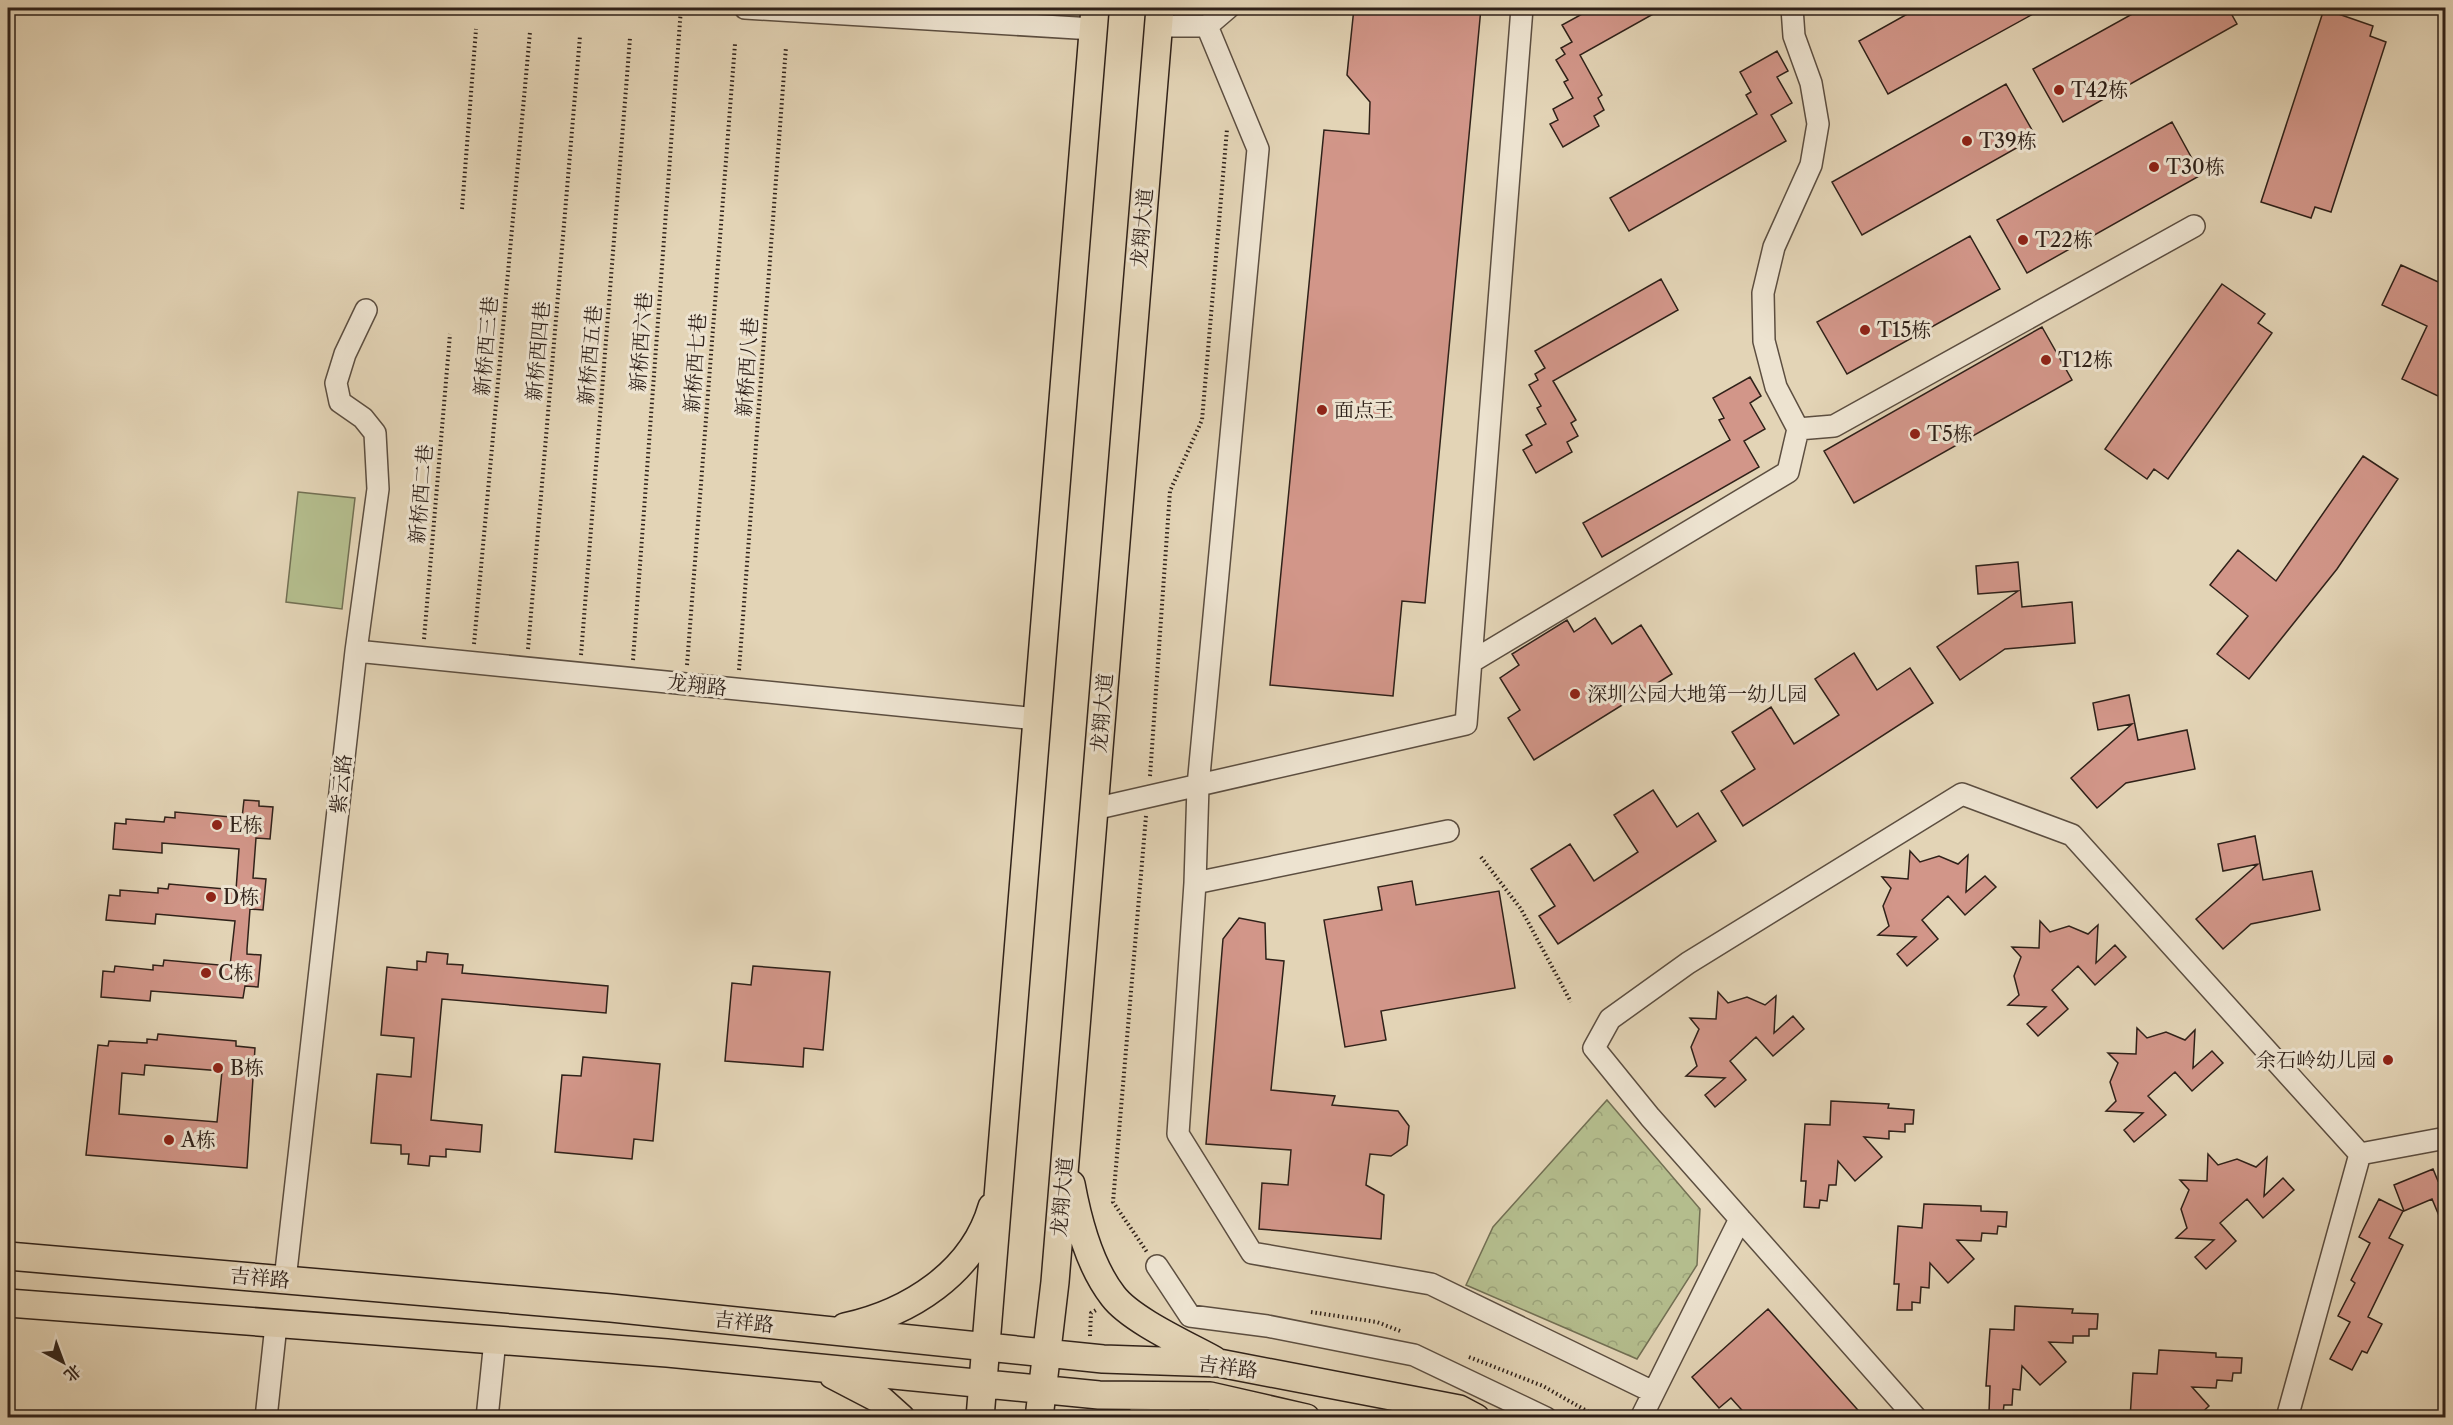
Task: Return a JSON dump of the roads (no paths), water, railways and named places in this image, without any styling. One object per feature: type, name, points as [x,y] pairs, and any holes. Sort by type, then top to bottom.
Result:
[{"type":"main road","name":"龙翔大道","points":[[1039,1418],[1066,1154],[1159,17]]},
{"type":"main road","points":[[980,1418],[1094,18]]},
{"type":"main road","points":[[808,1329],[841,1328],[873,1321],[904,1308],[940,1283],[956,1268],[976,1241],[990,1211],[999,1180],[1002,1147]]},
{"type":"main road","points":[[1066,1154],[1080,1224],[1090,1256],[1113,1297],[1133,1314],[1219,1363]]},
{"type":"main road","name":"吉祥路","points":[[8,1256],[611,1308],[1088,1358],[1219,1363],[1459,1409],[1476,1418]]},
{"type":"main road","name":"吉祥路","points":[[8,1303],[668,1353],[1099,1395],[1210,1396],[1306,1418]]},
{"type":"main road","points":[[813,1367],[848,1380],[881,1400],[901,1418]]},
{"type":"main road","points":[[1141,1418],[1169,1405],[1210,1396]]},
{"type":"street","points":[[745,8],[1094,18]]},
{"type":"street","points":[[1207,26],[1227,8]]},
{"type":"street","points":[[1094,809],[1466,724],[1522,8]]},
{"type":"street","points":[[1471,663],[1788,472],[1798,429],[1776,387],[1764,341],[1763,293],[1774,247],[1811,165],[1818,124],[1811,83],[1794,36],[1792,8]]},
{"type":"street","points":[[1159,17],[1207,26]]},
{"type":"street","points":[[1207,26],[1258,149],[1198,786],[1195,883],[1178,1134],[1252,1253],[1431,1284],[1653,1392]]},
{"type":"street","points":[[1798,429],[1834,426],[2194,226]]},
{"type":"street","name":"紫云路","points":[[285,1280],[356,651],[378,489],[375,433],[363,418],[340,402],[336,383],[345,354],[366,310]]},
{"type":"street","name":"龙翔路","points":[[356,651],[1037,719]]},
{"type":"street","points":[[1916,1418],[1650,1117],[1594,1048],[1610,1019],[1688,963],[1962,794],[2072,835],[2360,1154]]},
{"type":"street","points":[[1195,883],[1448,831]]},
{"type":"street","points":[[2360,1154],[2445,1138]]},
{"type":"street","points":[[2287,1418],[2360,1154]]},
{"type":"street","points":[[1641,1418],[1740,1219]]},
{"type":"street","points":[[1157,1266],[1190,1316],[1267,1326],[1414,1355],[1546,1418]]},
{"type":"street","points":[[266,1418],[276,1325]]},
{"type":"street","points":[[487,1418],[495,1340]]},
{"type":"place","name":"T42栋","points":[[2059,90]]},
{"type":"place","name":"T39栋","points":[[1967,141]]},
{"type":"place","name":"T30栋","points":[[2154,167]]},
{"type":"place","name":"T22栋","points":[[2023,240]]},
{"type":"place","name":"T15栋","points":[[1865,330]]},
{"type":"place","name":"T12栋","points":[[2046,360]]},
{"type":"place","name":"面点王","points":[[1322,410]]},
{"type":"place","name":"T5栋","points":[[1915,434]]},
{"type":"place","name":"深圳公园大地第一幼儿园","points":[[1575,694]]},
{"type":"place","name":"E栋","points":[[217,825]]},
{"type":"place","name":"D栋","points":[[211,897]]},
{"type":"place","name":"C栋","points":[[206,973]]},
{"type":"place","name":"余石岭幼儿园","points":[[2388,1060]]},
{"type":"place","name":"B栋","points":[[218,1068]]},
{"type":"place","name":"A栋","points":[[169,1140]]}]
